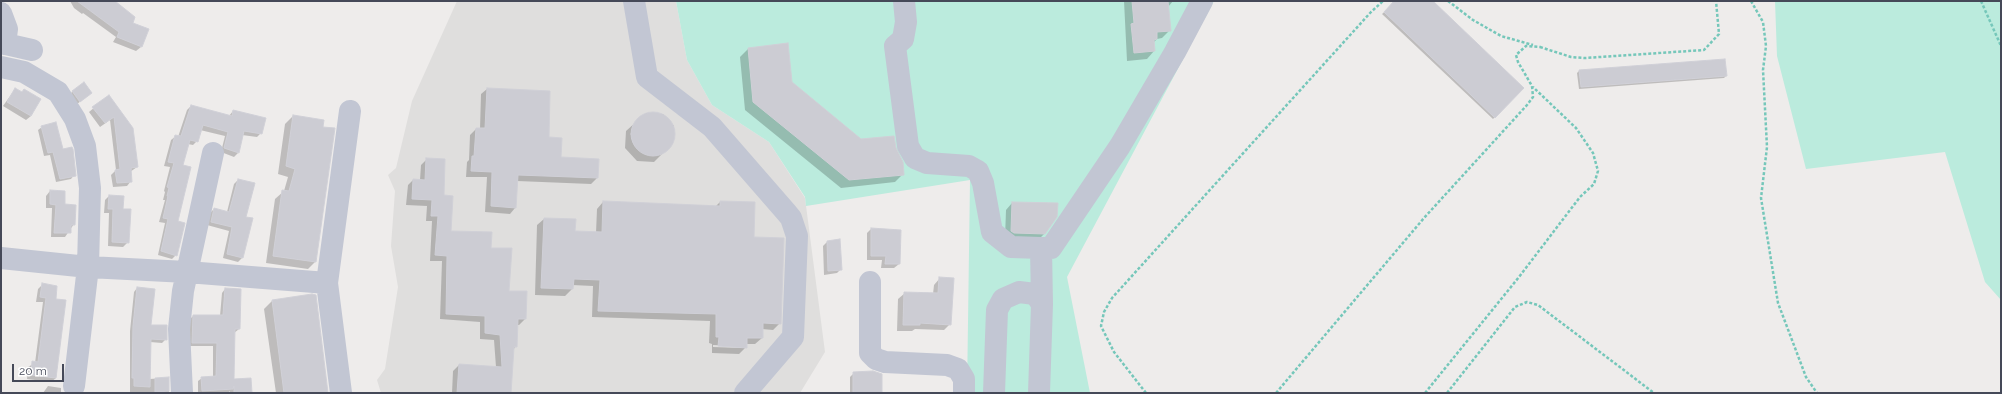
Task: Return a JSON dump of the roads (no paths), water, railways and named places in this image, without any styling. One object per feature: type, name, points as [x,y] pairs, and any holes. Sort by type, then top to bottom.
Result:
[{"type":"lane","points":[[634,1],[647,77],[712,127],[791,218],[797,236],[794,338],[745,393]]},
{"type":"lane","points":[[904,1],[906,22],[903,39],[895,46],[908,146],[915,158],[927,163],[969,166],[978,171],[983,183],[992,232],[1011,247],[1041,248],[1051,248],[1120,146],[1175,52],[1202,1]]},
{"type":"lane","points":[[1,13],[7,29],[3,44],[32,50]]},
{"type":"lane","points":[[1,67],[24,72],[58,92],[75,119],[85,146],[90,188],[88,267],[74,386]]},
{"type":"lane","points":[[341,393],[327,284],[350,111]]},
{"type":"lane","points":[[182,393],[179,329],[183,291],[213,153]]},
{"type":"lane","points":[[1039,393],[1042,304],[1041,248]]},
{"type":"lane","points":[[1,258],[88,267],[187,272],[327,284]]},
{"type":"lane","points":[[870,282],[870,352],[876,359],[885,362],[948,365],[958,369],[964,379],[964,393]]},
{"type":"lane","points":[[994,393],[997,310],[1004,299],[1020,292],[1035,294],[1042,304]]}]
